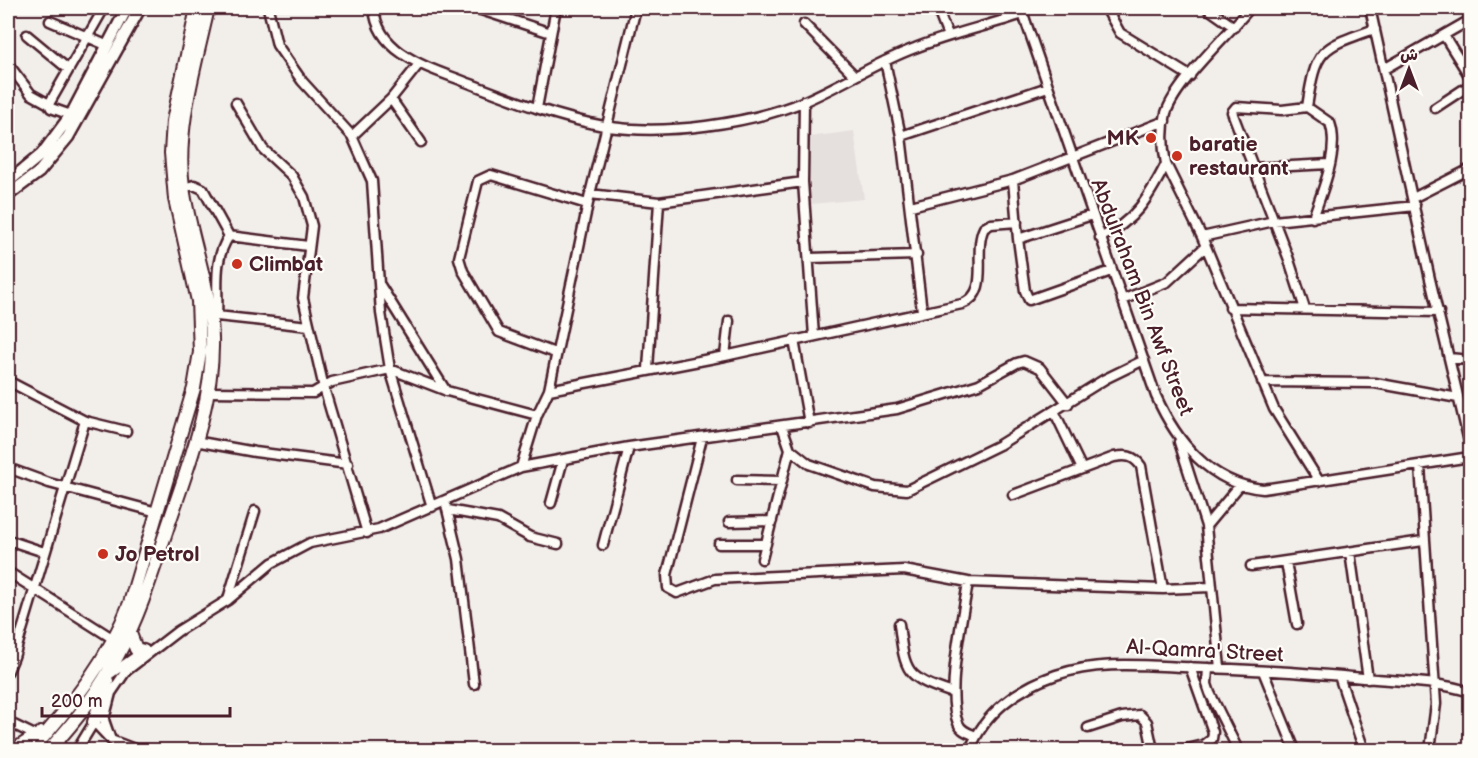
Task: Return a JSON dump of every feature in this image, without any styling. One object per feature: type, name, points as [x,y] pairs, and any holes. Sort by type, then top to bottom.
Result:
[{"type":"highway","points":[[14,750],[51,729],[91,679],[115,640],[130,603],[191,398],[200,352],[198,301],[175,199],[171,153],[173,121],[197,8]]},
{"type":"highway","points":[[94,722],[110,670],[129,631],[157,559],[195,441],[206,392],[212,354],[214,318],[183,188],[181,165],[184,124],[208,8]]},
{"type":"highway","points":[[129,631],[136,649],[147,650]]},
{"type":"highway","points":[[49,750],[69,728],[110,670]]},
{"type":"highway","points":[[32,750],[39,737]]},
{"type":"main road","points":[[8,182],[42,154],[71,115],[127,8]]},
{"type":"main road","points":[[8,195],[39,172],[69,137],[140,8]]},
{"type":"street","points":[[49,104],[104,8]]},
{"type":"street","points":[[268,8],[277,45],[302,81],[352,136],[372,181],[379,282],[390,369],[432,507]]},
{"type":"street","points":[[374,8],[375,21],[382,34],[392,46],[419,64],[537,108],[605,126],[678,129],[734,121],[804,101],[885,61],[948,36],[1022,11]]},
{"type":"street","points":[[475,8],[551,33]]},
{"type":"street","points":[[537,108],[556,8]]},
{"type":"street","points":[[521,467],[537,415],[549,390],[587,204],[636,8]]},
{"type":"street","points":[[937,8],[948,36]]},
{"type":"street","points":[[1106,8],[1120,33],[1190,76]]},
{"type":"street","points":[[1207,8],[1234,27]]},
{"type":"street","points":[[1250,8],[1174,97],[1165,121],[1166,164],[1202,237],[1274,410],[1319,481]]},
{"type":"street","points":[[1370,8],[1470,446]]},
{"type":"street","name":"Abdulraham Bin Awf Street","points":[[1022,11],[1111,271],[1161,408],[1178,439],[1204,464],[1240,485],[1263,489],[1470,457]]},
{"type":"street","points":[[1384,69],[1445,37],[1470,20]]},
{"type":"street","points":[[50,21],[106,45]]},
{"type":"street","points":[[804,24],[854,75]]},
{"type":"street","points":[[1307,107],[1320,54],[1338,42],[1375,29]]},
{"type":"street","points":[[27,35],[68,69]]},
{"type":"street","points":[[1445,37],[1470,77]]},
{"type":"street","points":[[885,61],[901,136],[922,311]]},
{"type":"street","points":[[8,64],[31,94],[49,104],[51,108],[71,115]]},
{"type":"street","points":[[352,136],[391,99],[419,64]]},
{"type":"street","points":[[1435,108],[1470,85]]},
{"type":"street","points":[[901,136],[1048,87]]},
{"type":"street","points":[[391,99],[421,142]]},
{"type":"street","points":[[804,101],[803,182],[814,336]]},
{"type":"street","points":[[236,103],[263,149],[292,176],[304,197],[312,226],[303,298],[324,388],[367,533]]},
{"type":"street","points":[[1305,309],[1233,116],[1233,109],[1240,107],[1291,110],[1307,107],[1330,123],[1333,135],[1329,164],[1313,218]]},
{"type":"street","points":[[911,206],[1013,180],[1165,121]]},
{"type":"street","points":[[1100,238],[1129,221],[1154,187],[1166,164]]},
{"type":"street","points":[[1253,168],[1329,164]]},
{"type":"street","points":[[1202,237],[1274,222],[1414,202],[1470,169]]},
{"type":"street","points":[[555,353],[499,332],[463,271],[459,258],[478,180],[484,176],[491,175],[587,204]]},
{"type":"street","points":[[1013,180],[1024,291],[1029,300],[1111,271]]},
{"type":"street","points":[[590,194],[659,202],[803,182]]},
{"type":"street","points":[[183,188],[194,184],[203,189],[229,236]]},
{"type":"street","points":[[648,369],[659,202]]},
{"type":"street","points":[[1018,239],[1092,216]]},
{"type":"street","points":[[549,390],[648,369],[725,356],[962,304],[974,298],[978,292],[980,245],[984,228],[995,224],[1017,222]]},
{"type":"street","points":[[229,236],[308,246]]},
{"type":"street","points":[[229,236],[220,250],[217,266],[214,318],[309,326]]},
{"type":"street","points":[[1122,300],[1167,282],[1205,247]]},
{"type":"street","points":[[810,258],[916,255]]},
{"type":"street","points":[[379,282],[447,391]]},
{"type":"street","points":[[1230,308],[1438,312]]},
{"type":"street","points":[[725,356],[729,321]]},
{"type":"street","points":[[794,340],[809,423]]},
{"type":"street","points":[[1449,358],[1470,360]]},
{"type":"street","points":[[782,426],[790,449],[809,464],[850,480],[892,490],[907,490],[999,446],[1105,379],[1144,360]]},
{"type":"street","points":[[447,506],[521,467],[629,447],[809,423],[920,403],[980,384],[1024,361],[1040,368],[1068,404]]},
{"type":"street","points":[[206,392],[313,393],[332,382],[390,369],[447,391],[537,415]]},
{"type":"street","points":[[8,381],[85,421],[126,431]]},
{"type":"street","points":[[1262,382],[1375,383],[1458,398]]},
{"type":"street","points":[[1054,413],[1082,469]]},
{"type":"street","points":[[8,670],[14,657],[85,421]]},
{"type":"street","points":[[702,438],[667,576],[666,584],[671,591],[684,593],[715,579],[904,570],[968,582],[1164,589],[1210,587]]},
{"type":"street","points":[[1178,439],[1206,526],[1210,587],[1220,668]]},
{"type":"street","points":[[195,441],[255,452],[348,464]]},
{"type":"street","points":[[603,545],[629,447]]},
{"type":"street","points":[[762,559],[790,449]]},
{"type":"street","points":[[1013,495],[1124,456],[1136,459],[1141,466],[1164,589]]},
{"type":"street","points":[[551,503],[564,460]]},
{"type":"street","points":[[1420,466],[1423,541],[1436,704],[1430,750]]},
{"type":"street","points":[[8,468],[65,488],[157,512]]},
{"type":"street","points":[[737,480],[782,481]]},
{"type":"street","points":[[1206,526],[1240,485]]},
{"type":"street","points":[[447,506],[459,559],[474,684]]},
{"type":"street","points":[[110,670],[228,600],[272,563],[300,547],[367,533],[432,507],[447,506],[498,519],[530,537],[558,544]]},
{"type":"street","points":[[228,600],[255,511]]},
{"type":"street","points":[[729,522],[772,521]]},
{"type":"street","points":[[8,540],[44,552]]},
{"type":"street","points":[[1251,566],[1423,541]]},
{"type":"street","points":[[718,544],[766,544]]},
{"type":"street","points":[[1350,552],[1368,679]]},
{"type":"street","points":[[1286,562],[1297,624]]},
{"type":"street","points":[[8,572],[115,640]]},
{"type":"street","points":[[968,582],[953,693],[957,723],[966,732],[976,736]]},
{"type":"street","points":[[898,624],[904,663],[911,674],[922,682],[953,693]]},
{"type":"street","points":[[107,738],[104,720],[111,693],[126,671],[147,650]]},
{"type":"street","name":"Al-Qamra' Street","points":[[970,750],[976,736],[1003,704],[1028,687],[1057,675],[1108,664],[1263,670],[1435,684],[1470,692]]},
{"type":"street","points":[[1183,750],[1204,745],[1212,739],[1213,732],[1190,667]]},
{"type":"street","points":[[1208,668],[1207,684],[1210,693],[1238,750]]},
{"type":"street","points":[[1263,670],[1295,750]]},
{"type":"street","points":[[1339,676],[1364,750]]},
{"type":"street","points":[[1088,728],[1122,717],[1140,715],[1148,722],[1153,750]]},
{"type":"street","points":[[8,722],[39,737]]},
{"type":"street","points":[[77,750],[94,722],[107,738]]},
{"type":"street","points":[[87,735],[107,738],[137,750]]},
{"type":"shaded area","points":[[854,131],[864,199],[811,204],[809,137]]},
{"type":"place","name":"MK","points":[[1151,138]]},
{"type":"place","name":"baratie restaurant","points":[[1177,156]]},
{"type":"place","name":"Climbat","points":[[237,264]]},
{"type":"place","name":"Jo Petrol","points":[[103,554]]}]
